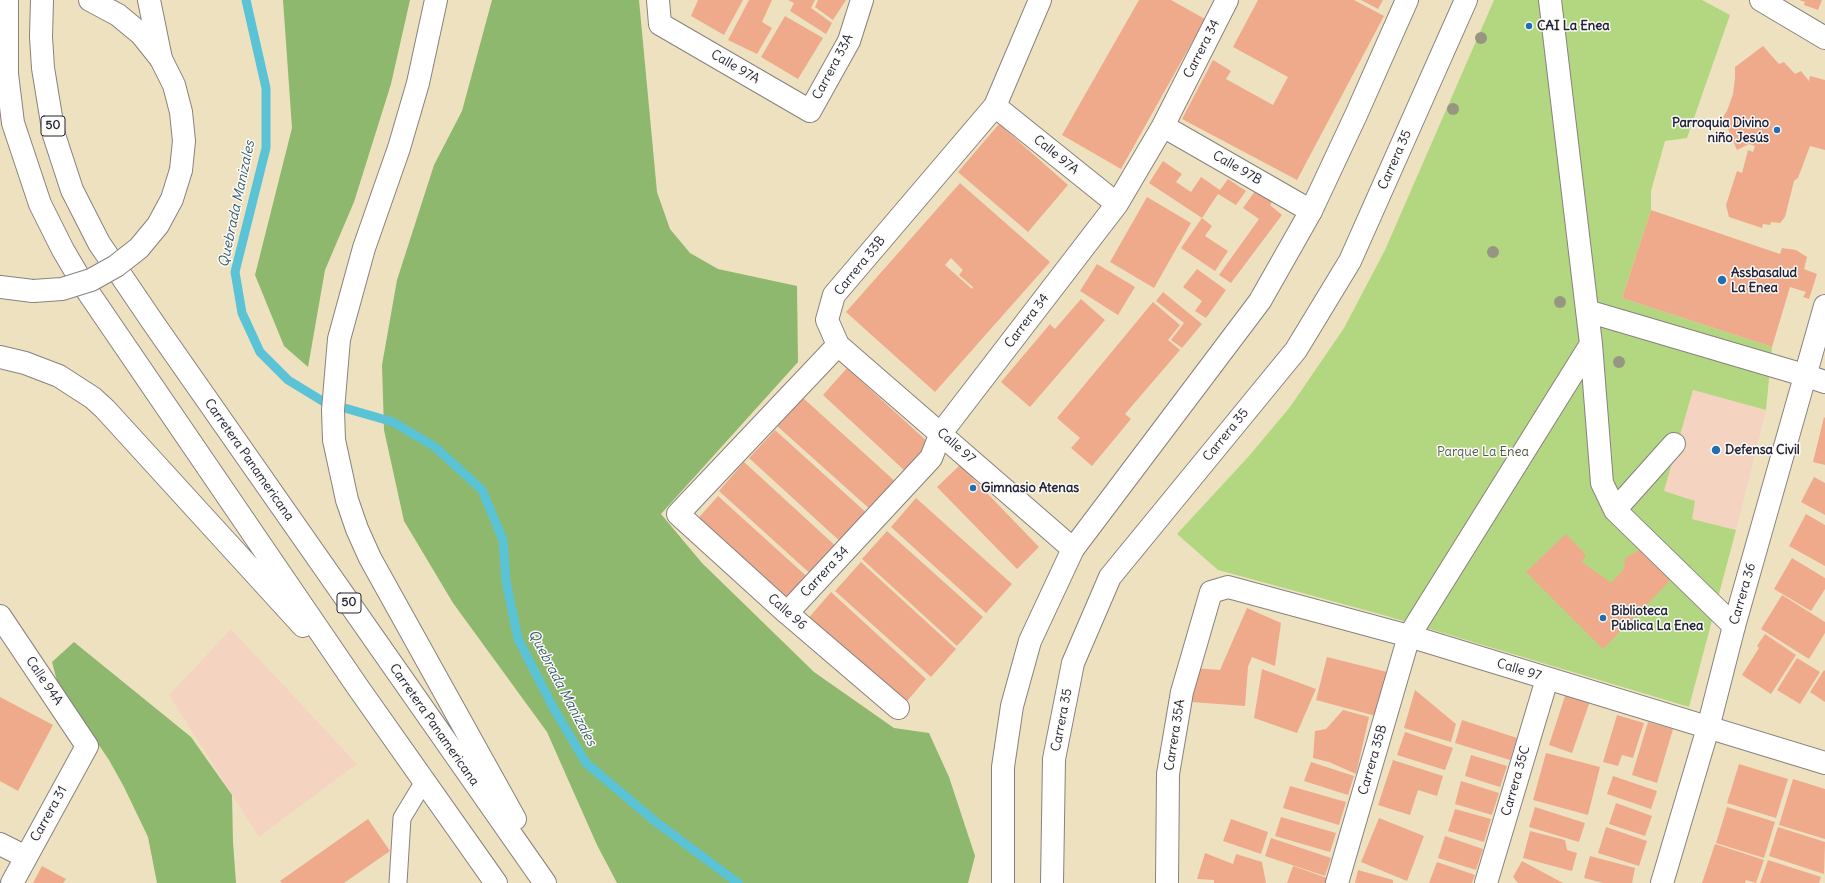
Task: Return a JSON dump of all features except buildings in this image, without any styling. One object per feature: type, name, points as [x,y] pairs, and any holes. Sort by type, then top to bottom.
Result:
[{"type":"main road","points":[[7,0],[7,74],[13,123],[31,180],[52,228],[86,289],[357,686],[425,780],[496,883]]},
{"type":"main road","name":"Carretera Panamericana","points":[[42,0],[41,37],[43,68],[54,135],[72,190],[99,243],[158,330],[545,883]]},
{"type":"main road","points":[[1,288],[33,291],[62,289],[90,280],[116,266],[139,248],[158,225],[172,199],[181,170],[184,142],[181,112],[174,85],[161,59],[141,34],[118,15],[90,0]]},
{"type":"main road","points":[[149,0],[161,59]]},
{"type":"main road","points":[[436,0],[418,82],[398,148],[364,248],[339,339],[333,410],[334,440],[347,500],[357,529],[370,558],[551,883]]},
{"type":"main road","name":"Calle 97A","points":[[658,0],[660,24],[810,111]]},
{"type":"main road","name":"Carrera 33A","points":[[810,111],[849,41],[862,0]]},
{"type":"main road","name":"Carrera 33B","points":[[838,345],[827,320],[834,295],[994,106],[1040,0]]},
{"type":"main road","name":"Carrera 34","points":[[787,613],[931,458],[941,433],[1117,204],[1163,126],[1227,0]]},
{"type":"main road","points":[[1003,883],[1003,767],[1012,706],[1030,641],[1073,549],[1260,301],[1311,211],[1356,115],[1407,0]]},
{"type":"main road","name":"Carrera 35","points":[[1052,883],[1054,759],[1073,663],[1110,577],[1296,350],[1350,261],[1466,0]]},
{"type":"main road","points":[[1550,0],[1591,344],[1602,482],[1615,510],[1734,626]]},
{"type":"main road","points":[[1761,0],[1825,38]]},
{"type":"main road","name":"Calle 97A","points":[[994,106],[1117,204]]},
{"type":"main road","name":"Calle 97B","points":[[1163,126],[1311,211]]},
{"type":"main road","name":"Carrera 36","points":[[1662,883],[1708,728],[1734,626],[1804,375],[1825,306]]},
{"type":"main road","points":[[1587,311],[1825,382]]},
{"type":"main road","name":"Carrera 35B","points":[[1337,883],[1409,636],[1591,344]]},
{"type":"main road","name":"Calle 97","points":[[838,345],[1073,549]]},
{"type":"main road","name":"Calle 96","points":[[838,345],[678,514],[787,613],[898,708]]},
{"type":"main road","points":[[0,357],[26,363],[59,376],[93,398],[105,408],[357,686]]},
{"type":"main road","points":[[1615,510],[1674,444]]},
{"type":"main road","name":"Calle 97","points":[[1211,592],[1228,587],[1409,636],[1825,763]]},
{"type":"main road","name":"Carrera 35A","points":[[1167,883],[1168,774],[1182,692],[1211,592]]},
{"type":"main road","name":"Calle 94A","points":[[0,616],[87,746]]},
{"type":"main road","name":"Carrera 35C","points":[[1486,883],[1547,679]]},
{"type":"main road","name":"Carrera 31","points":[[12,883],[87,746]]},
{"type":"main road","points":[[0,844],[26,857]]},
{"type":"lane","points":[[398,883],[402,818],[425,780]]},
{"type":"shaded area","name":"Defensa Civil","points":[[1693,390],[1766,410],[1736,530],[1692,519],[1663,491]]},
{"type":"shaded area","points":[[231,629],[357,764],[259,837],[169,695]]},
{"type":"green space","points":[[283,0],[410,0],[391,84],[354,202],[325,270],[308,367],[284,346],[255,275],[292,128]]},
{"type":"green space","points":[[492,0],[639,0],[657,192],[670,229],[690,253],[718,269],[797,286],[798,362],[661,514],[702,563],[814,672],[894,728],[929,733],[949,777],[975,856],[968,883],[617,883],[597,845],[547,732],[453,603],[404,521],[384,430],[382,365],[397,280],[434,165],[462,111]]},
{"type":"green space","name":"Parque La Enea","points":[[1494,0],[1702,0],[1730,15],[1687,138],[1665,141],[1651,191],[1651,210],[1622,298],[1772,347],[1766,410],[1693,390],[1664,491],[1695,501],[1692,519],[1736,530],[1689,707],[1383,615],[1218,570],[1177,534],[1249,456],[1290,407],[1344,328],[1385,250]]},
{"type":"green space","points":[[74,642],[191,737],[232,795],[236,883],[157,883],[148,837],[124,787],[109,760],[58,685],[52,662]]},
{"type":"waterway","name":"Quebrada Manizales","points":[[246,0],[266,88],[266,148],[235,272],[242,313],[260,352],[288,380],[324,402],[393,422],[435,447],[482,490],[503,540],[506,581],[518,639],[554,709],[586,763],[656,822],[738,883]]},
{"type":"place","name":"CAI La Enea","points":[[1529,26]]},
{"type":"place","name":"Parroquia Divino niño Jesús","points":[[1777,130]]},
{"type":"place","name":"Assbasalud La Enea","points":[[1722,280]]},
{"type":"place","name":"Defensa Civil","points":[[1716,450]]},
{"type":"place","name":"Gimnasio Atenas","points":[[973,488]]},
{"type":"place","name":"Biblioteca Pública La Enea","points":[[1603,618]]}]
